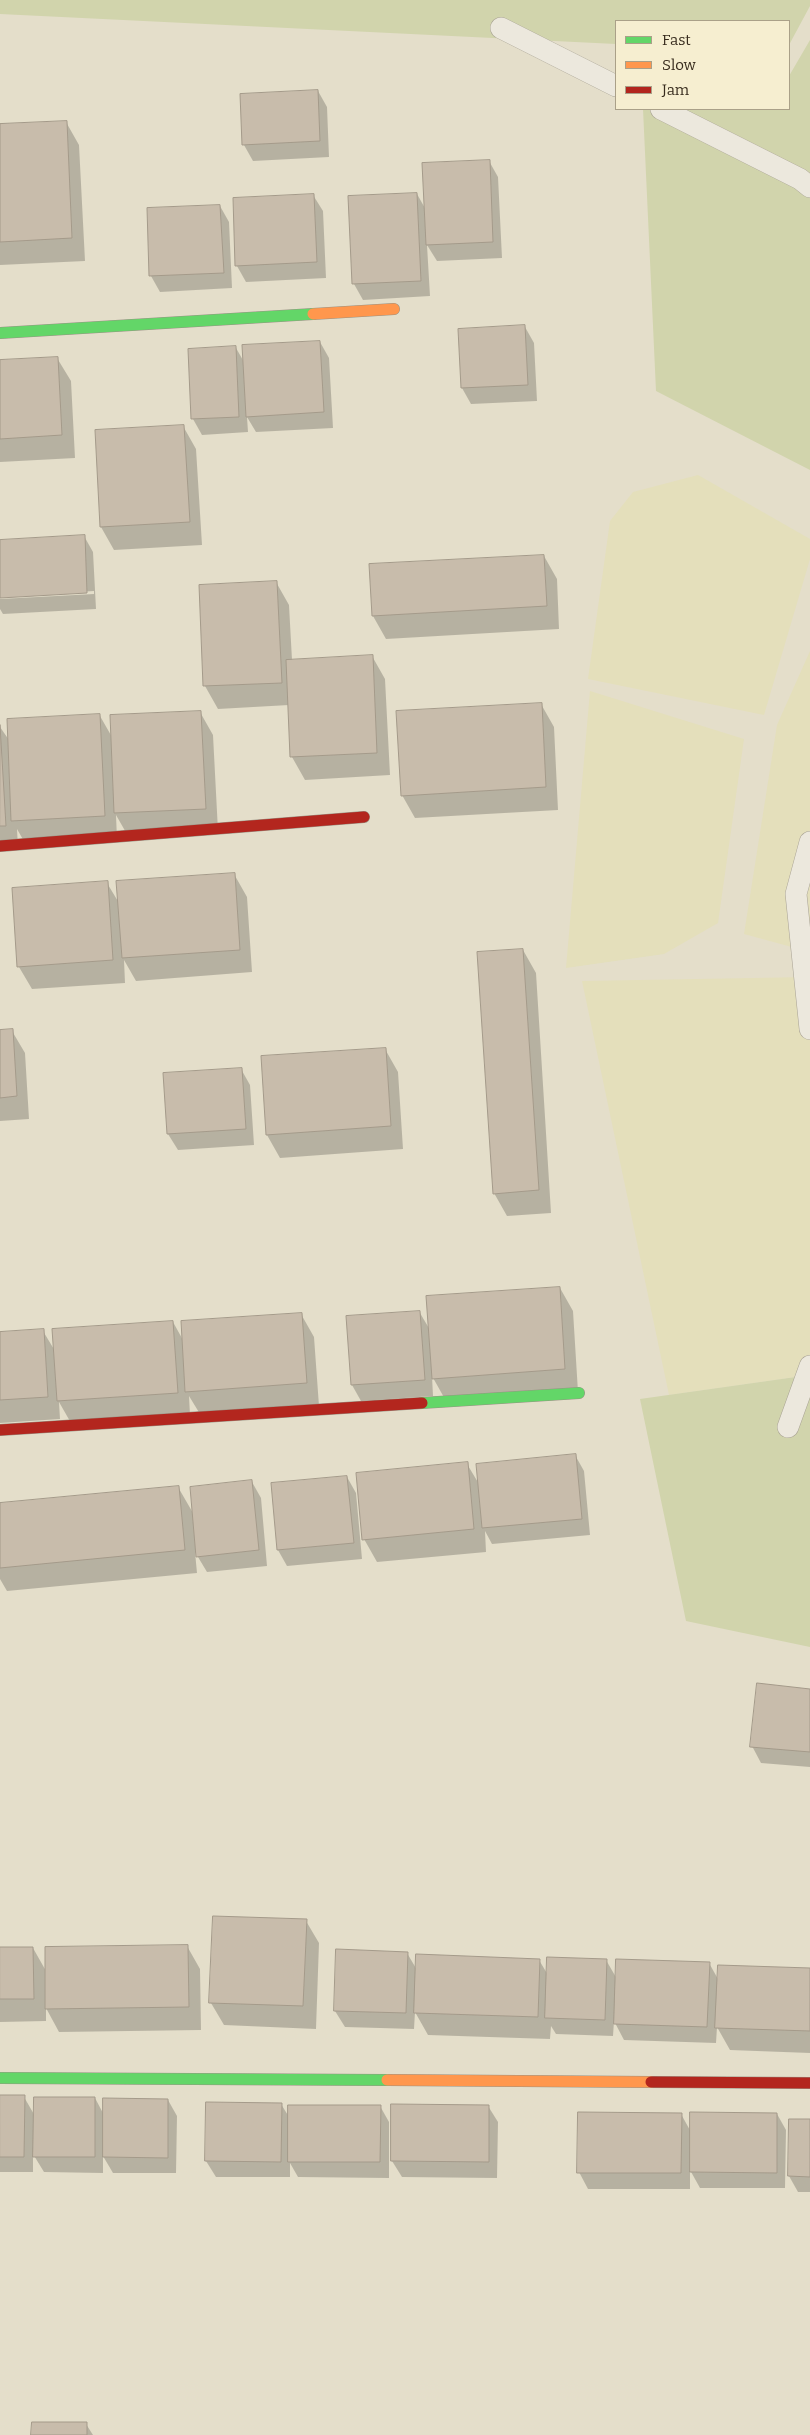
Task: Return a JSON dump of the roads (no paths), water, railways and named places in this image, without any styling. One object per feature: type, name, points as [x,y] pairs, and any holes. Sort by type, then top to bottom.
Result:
[{"type":"street","points":[[0,333],[394,309]]},
{"type":"street","points":[[0,846],[364,817]]},
{"type":"street","points":[[0,1430],[579,1393]]},
{"type":"street","points":[[0,2078],[810,2083]]},
{"type":"lane","points":[[502,28],[615,85]]},
{"type":"lane","points":[[663,110],[800,179],[810,187]]},
{"type":"lane","points":[[810,842],[796,894],[810,1029]]},
{"type":"lane","points":[[788,1427],[810,1366]]}]
